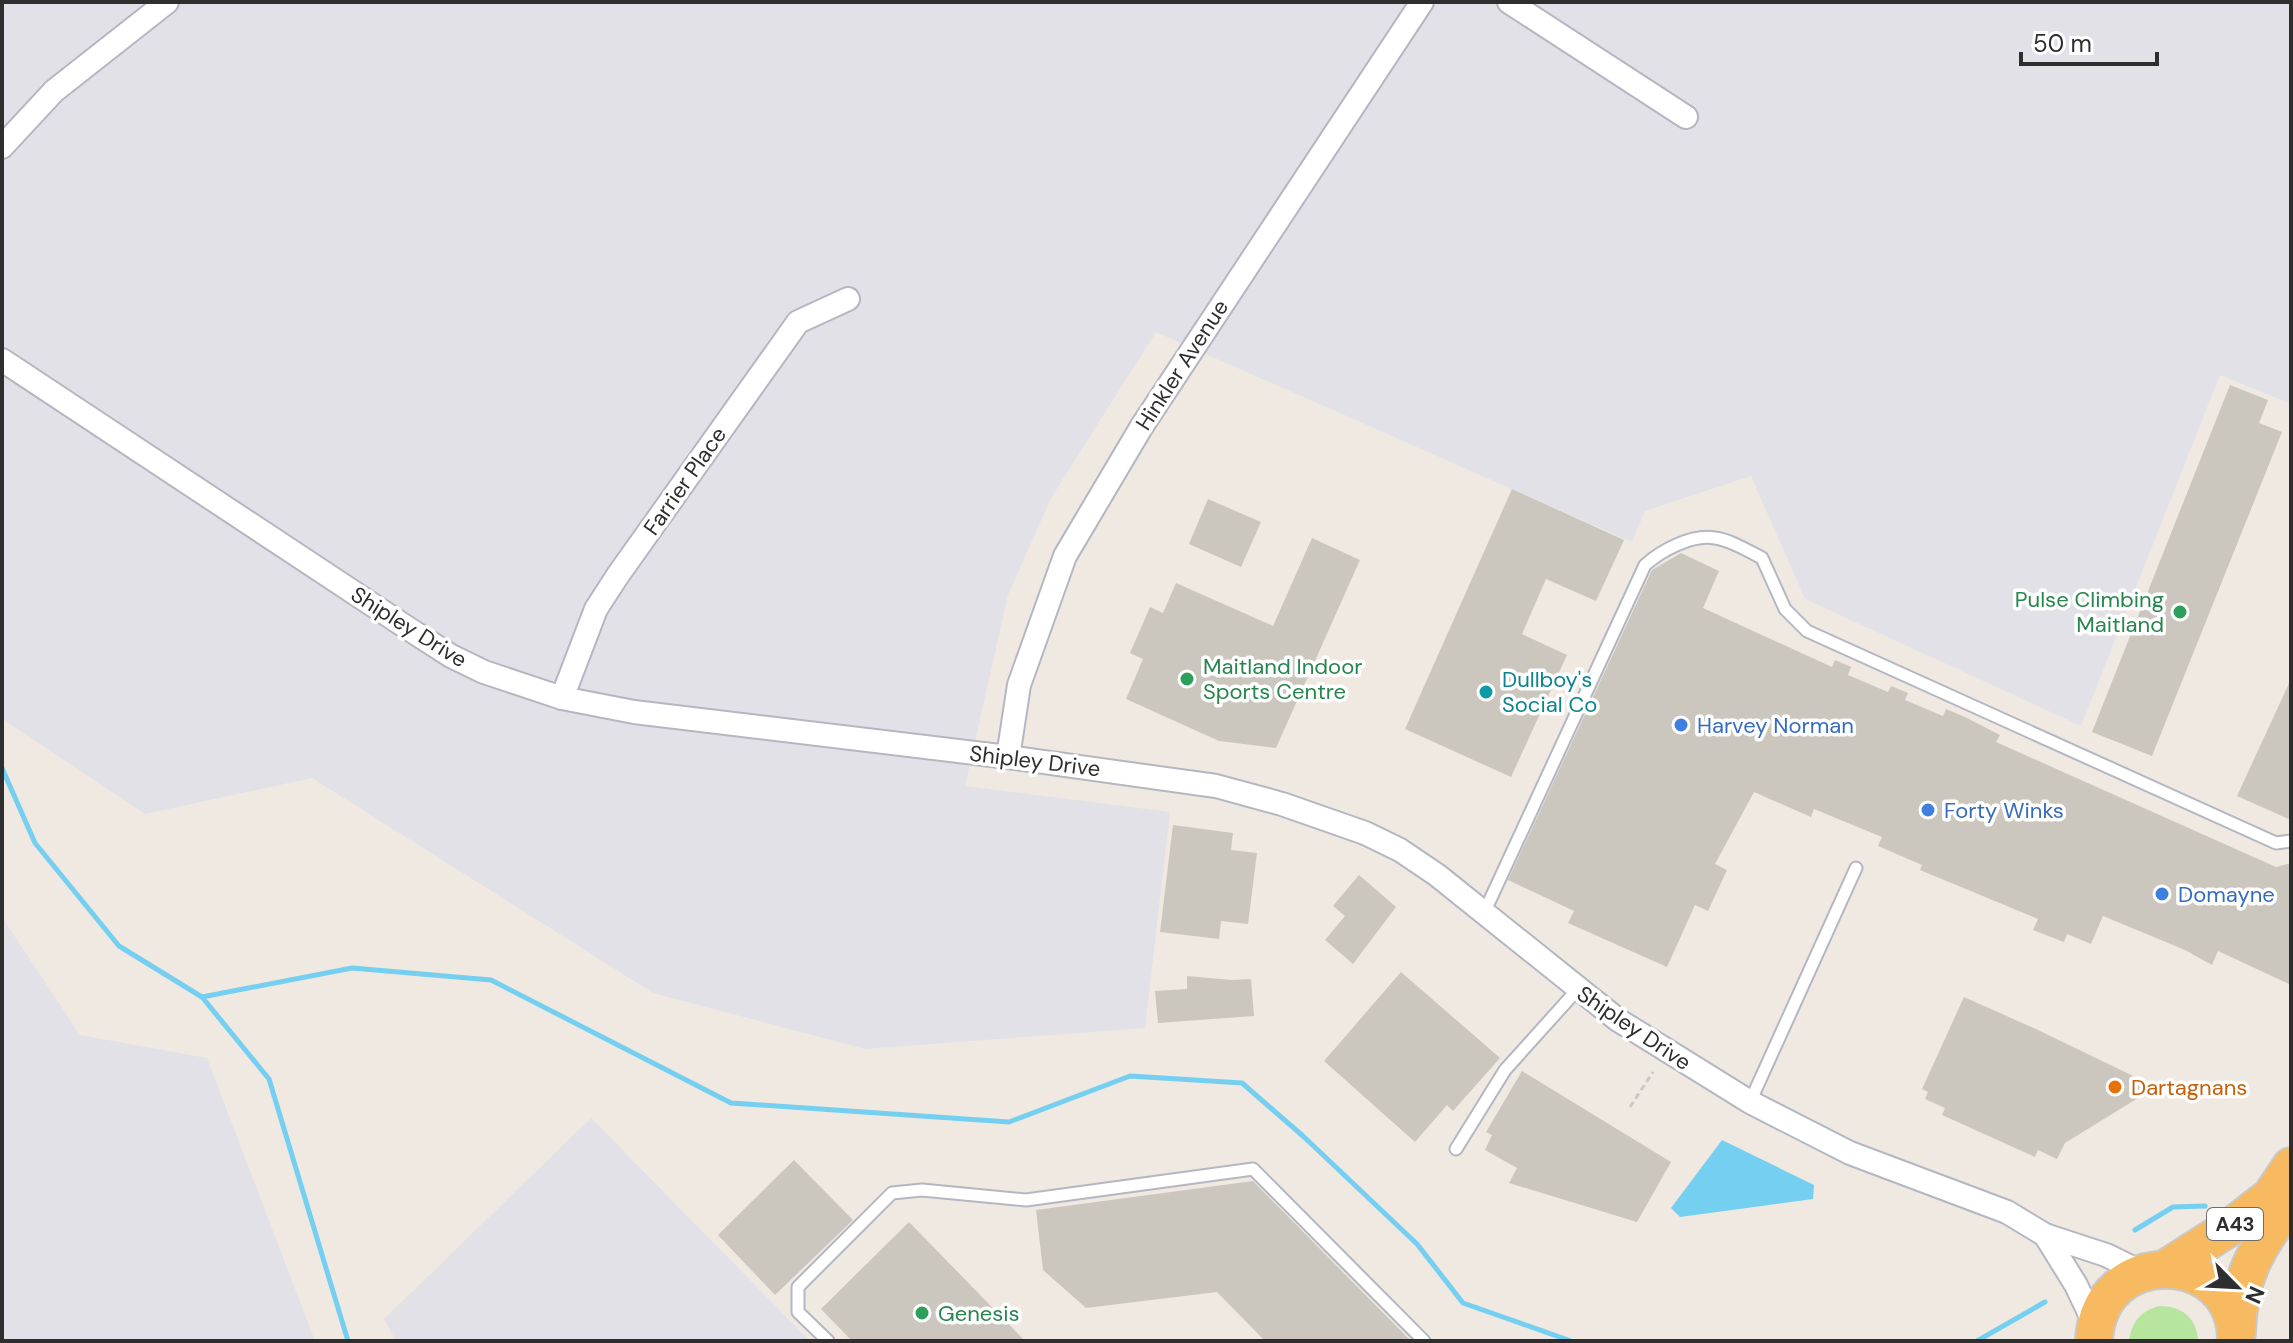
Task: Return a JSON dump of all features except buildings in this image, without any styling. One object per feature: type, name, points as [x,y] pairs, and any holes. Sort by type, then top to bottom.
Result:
[{"type":"highway","name":"A43","points":[[2094,1333],[2106,1299],[2124,1281],[2154,1270],[2235,1224],[2271,1196],[2291,1166]]},
{"type":"highway","name":"A43","points":[[2236,1339],[2238,1304],[2245,1276],[2255,1253],[2291,1200]]},
{"type":"highway","name":"A43","points":[[2154,1270],[2190,1273],[2212,1285],[2227,1305],[2236,1339]]},
{"type":"street","points":[[2,147],[54,91],[167,2]]},
{"type":"street","name":"Hinkler Avenue","points":[[1008,757],[1019,685],[1065,556],[1142,426],[1422,2]]},
{"type":"street","points":[[1509,2],[1686,117]]},
{"type":"street","name":"Farrier Place","points":[[562,698],[596,609],[762,372],[798,322],[848,299]]},
{"type":"street","name":"Shipley Drive","points":[[2,360],[451,656],[484,672],[562,698],[634,712],[1008,757],[1216,786],[1282,804],[1365,833],[1400,850],[1484,913],[1577,990],[1750,1102],[1850,1153],[2007,1212],[2045,1235],[2154,1270]]},
{"type":"street","name":"Shipley Drive","points":[[2045,1235],[2076,1285],[2094,1333]]},
{"type":"lane","points":[[1484,913],[1645,565],[1658,553],[1701,537],[1717,538],[1762,558],[1785,609],[1807,631],[2276,843],[2291,841]]},
{"type":"lane","points":[[1750,1102],[1856,868]]},
{"type":"lane","points":[[1456,1149],[1505,1070],[1577,990]]},
{"type":"lane","points":[[828,1341],[798,1312],[798,1287],[892,1193],[922,1190],[1026,1200],[1253,1169],[1424,1341]]},
{"type":"path","points":[[1630,1107],[1653,1072]]},
{"type":"shaded area","points":[[2,2],[2291,2],[2291,404],[2220,375],[2081,726],[1805,599],[1751,476],[1645,511],[1632,542],[1156,332],[1051,498],[1008,595],[965,786],[1170,812],[1145,1028],[865,1049],[653,993],[312,778],[145,814],[2,719]]},
{"type":"shaded area","points":[[2,917],[80,1035],[207,1058],[315,1341],[2,1341]]},
{"type":"shaded area","points":[[591,1118],[810,1341],[396,1341],[384,1319]]},
{"type":"green space","points":[[2159,1306],[2175,1308],[2187,1315],[2195,1326],[2198,1341],[2129,1341],[2138,1318]]},
{"type":"water","points":[[1722,1140],[1814,1185],[1813,1199],[1680,1217],[1671,1208]]},
{"type":"waterway","points":[[2,768],[35,843],[119,946],[202,997],[269,1079],[348,1341]]},
{"type":"waterway","points":[[202,997],[352,968],[491,980],[731,1103],[1009,1122],[1130,1076],[1242,1083],[1417,1244],[1463,1303],[1571,1341]]},
{"type":"waterway","points":[[2135,1230],[2173,1207],[2205,1206]]},
{"type":"waterway","points":[[1977,1341],[2045,1302]]},
{"type":"place","name":"Pulse Climbing Maitland","points":[[2180,612]]},
{"type":"place","name":"Maitland Indoor Sports Centre","points":[[1187,679]]},
{"type":"place","name":"Dullboy's Social Co","points":[[1486,692]]},
{"type":"place","name":"Harvey Norman","points":[[1681,725]]},
{"type":"place","name":"Forty Winks","points":[[1928,810]]},
{"type":"place","name":"Domayne","points":[[2162,894]]},
{"type":"place","name":"Dartagnans","points":[[2115,1087]]},
{"type":"place","name":"Genesis","points":[[922,1313]]}]
